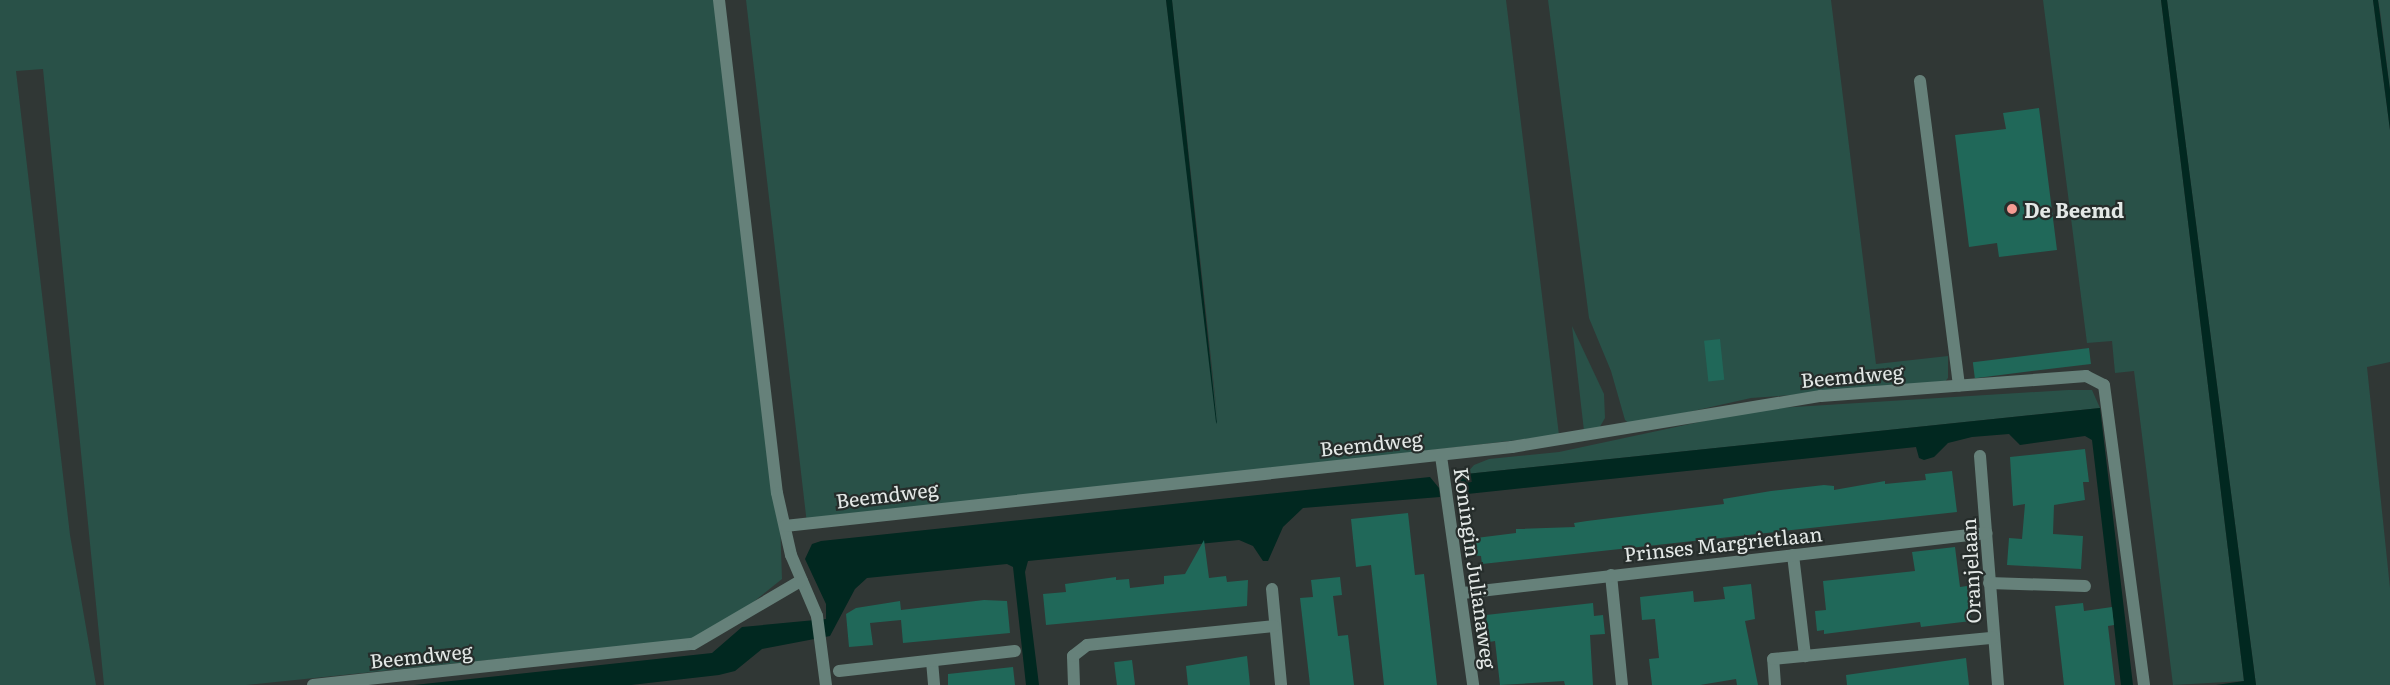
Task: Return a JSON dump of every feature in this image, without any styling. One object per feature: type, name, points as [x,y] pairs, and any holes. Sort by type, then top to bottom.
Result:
[{"type":"street","points":[[719,0],[776,481],[790,555],[817,616],[826,685]]},
{"type":"street","points":[[1920,81],[1959,386]]},
{"type":"street","name":"Beemdweg","points":[[785,526],[1441,456],[1616,432],[1779,401],[2086,376],[2104,385],[2144,685]]},
{"type":"street","name":"Koningin Julianaweg","points":[[1441,456],[1455,572],[1463,593],[1473,685]]},
{"type":"street","name":"Oranjelaan","points":[[1980,456],[1998,685]]},
{"type":"street","name":"Prinses Margrietlaan","points":[[1463,593],[1987,533]]},
{"type":"street","points":[[1793,555],[1805,656]]},
{"type":"street","points":[[1611,575],[1622,685]]},
{"type":"street","name":"Beemdweg","points":[[313,685],[693,644],[802,580]]},
{"type":"street","points":[[1989,583],[2085,586]]},
{"type":"street","points":[[1272,589],[1281,685]]},
{"type":"street","points":[[1074,685],[1073,656],[1087,645],[1274,626]]},
{"type":"street","points":[[1775,685],[1773,659],[1993,638]]},
{"type":"street","points":[[839,672],[1015,651]]},
{"type":"street","points":[[932,661],[934,685]]},
{"type":"shaded area","points":[[0,0],[718,0],[780,520],[782,579],[710,637],[246,685],[104,685],[43,69],[16,71],[70,535],[96,685],[0,685]]},
{"type":"shaded area","points":[[746,0],[1166,0],[1218,423],[1172,0],[1506,0],[1559,435],[807,524]]},
{"type":"shaded area","points":[[1166,0],[1172,0],[1217,424],[1216,422]]},
{"type":"shaded area","points":[[1548,0],[1831,0],[1876,364],[1948,356],[1948,378],[1943,384],[1751,398],[1631,425],[1625,420],[1611,371],[1589,318]]},
{"type":"shaded area","points":[[2043,0],[2161,0],[2244,681],[2173,685],[2134,371],[2115,373],[2112,341],[2087,343]]},
{"type":"shaded area","points":[[2161,0],[2167,0],[2256,685],[2216,685],[2244,681]]},
{"type":"shaded area","points":[[2167,0],[2373,0],[2390,130],[2390,362],[2367,367],[2390,588],[2390,685],[2256,685]]},
{"type":"shaded area","points":[[2373,0],[2378,0],[2390,90],[2390,130]]},
{"type":"shaded area","points":[[2378,0],[2390,0],[2390,90],[2380,11]]},
{"type":"shaded area","points":[[1572,326],[1604,394],[1605,418],[1598,430],[1584,431]]},
{"type":"shaded area","points":[[2092,390],[2100,408],[1466,474],[1474,465],[1489,459],[1559,452],[1760,409]]},
{"type":"shaded area","points":[[2100,408],[2133,685],[2121,685],[2092,440],[2085,436],[2020,445],[2009,434],[1972,437],[1948,443],[1934,457],[1924,460],[1919,458],[1916,447],[1458,495],[1457,485],[1466,474]]},
{"type":"shaded area","points":[[1430,477],[1439,488],[1440,497],[1303,508],[1283,527],[1268,561],[1263,561],[1253,546],[1239,540],[1028,561],[1025,572],[1039,685],[1026,685],[1013,567],[1007,564],[867,578],[855,589],[830,636],[762,649],[735,671],[719,675],[631,685],[414,685],[712,653],[742,627],[826,619],[826,604],[805,559],[812,544],[821,541]]},
{"type":"building","points":[[2039,108],[2057,250],[1999,257],[1997,243],[1969,247],[1955,135],[2006,129],[2003,113]]},
{"type":"building","points":[[1720,339],[1724,380],[1708,381],[1704,341]]},
{"type":"building","points":[[2089,348],[2091,364],[1975,378],[1973,362]]},
{"type":"building","points":[[2085,449],[2089,482],[2083,482],[2085,500],[2054,505],[2053,534],[2083,536],[2081,569],[2007,565],[2009,538],[2022,539],[2025,504],[2013,506],[2010,457]]},
{"type":"building","points":[[1952,471],[1957,512],[1482,564],[1481,556],[1469,555],[1468,539],[1516,533],[1516,529],[1575,527],[1574,523],[1724,504],[1723,499],[1771,491],[1824,485],[1834,486],[1834,490],[1885,481],[1885,484],[1926,480],[1925,474]]},
{"type":"building","points":[[1408,513],[1415,575],[1424,574],[1437,685],[1384,685],[1371,565],[1356,567],[1351,519]]},
{"type":"building","points":[[1204,540],[1209,578],[1226,576],[1227,582],[1248,580],[1247,606],[1046,625],[1043,594],[1066,592],[1065,584],[1116,577],[1116,580],[1129,579],[1130,588],[1164,584],[1164,576],[1185,574]]},
{"type":"building","points":[[1955,547],[1960,587],[1967,586],[1971,621],[1921,627],[1920,622],[1824,634],[1824,630],[1817,631],[1815,611],[1826,610],[1823,581],[1915,571],[1912,552]]},
{"type":"building","points":[[1340,577],[1342,595],[1333,596],[1338,636],[1348,635],[1354,685],[1310,685],[1300,598],[1313,597],[1311,580]]},
{"type":"building","points":[[1751,584],[1755,619],[1745,621],[1758,685],[1737,685],[1736,679],[1700,685],[1652,685],[1649,659],[1659,658],[1655,619],[1642,620],[1640,597],[1693,591],[1694,602],[1725,599],[1723,587]]},
{"type":"building","points":[[984,600],[1007,601],[1010,633],[903,643],[901,620],[870,623],[873,645],[849,647],[846,614],[856,608],[900,601],[901,610]]},
{"type":"building","points":[[1593,603],[1594,616],[1603,615],[1605,634],[1590,635],[1593,685],[1565,685],[1564,681],[1500,685],[1495,641],[1489,642],[1486,615]]},
{"type":"building","points":[[2083,603],[2084,611],[2112,607],[2114,625],[2108,626],[2115,685],[2064,685],[2055,606]]},
{"type":"building","points":[[1247,656],[1250,685],[1188,685],[1186,666]]},
{"type":"building","points":[[1966,658],[1969,685],[1847,685],[1846,675]]},
{"type":"building","points":[[1132,660],[1135,685],[1117,685],[1114,662]]},
{"type":"building","points":[[1013,667],[1015,685],[948,685],[948,674]]},
{"type":"place","name":"De Beemd","points":[[2012,209]]}]
